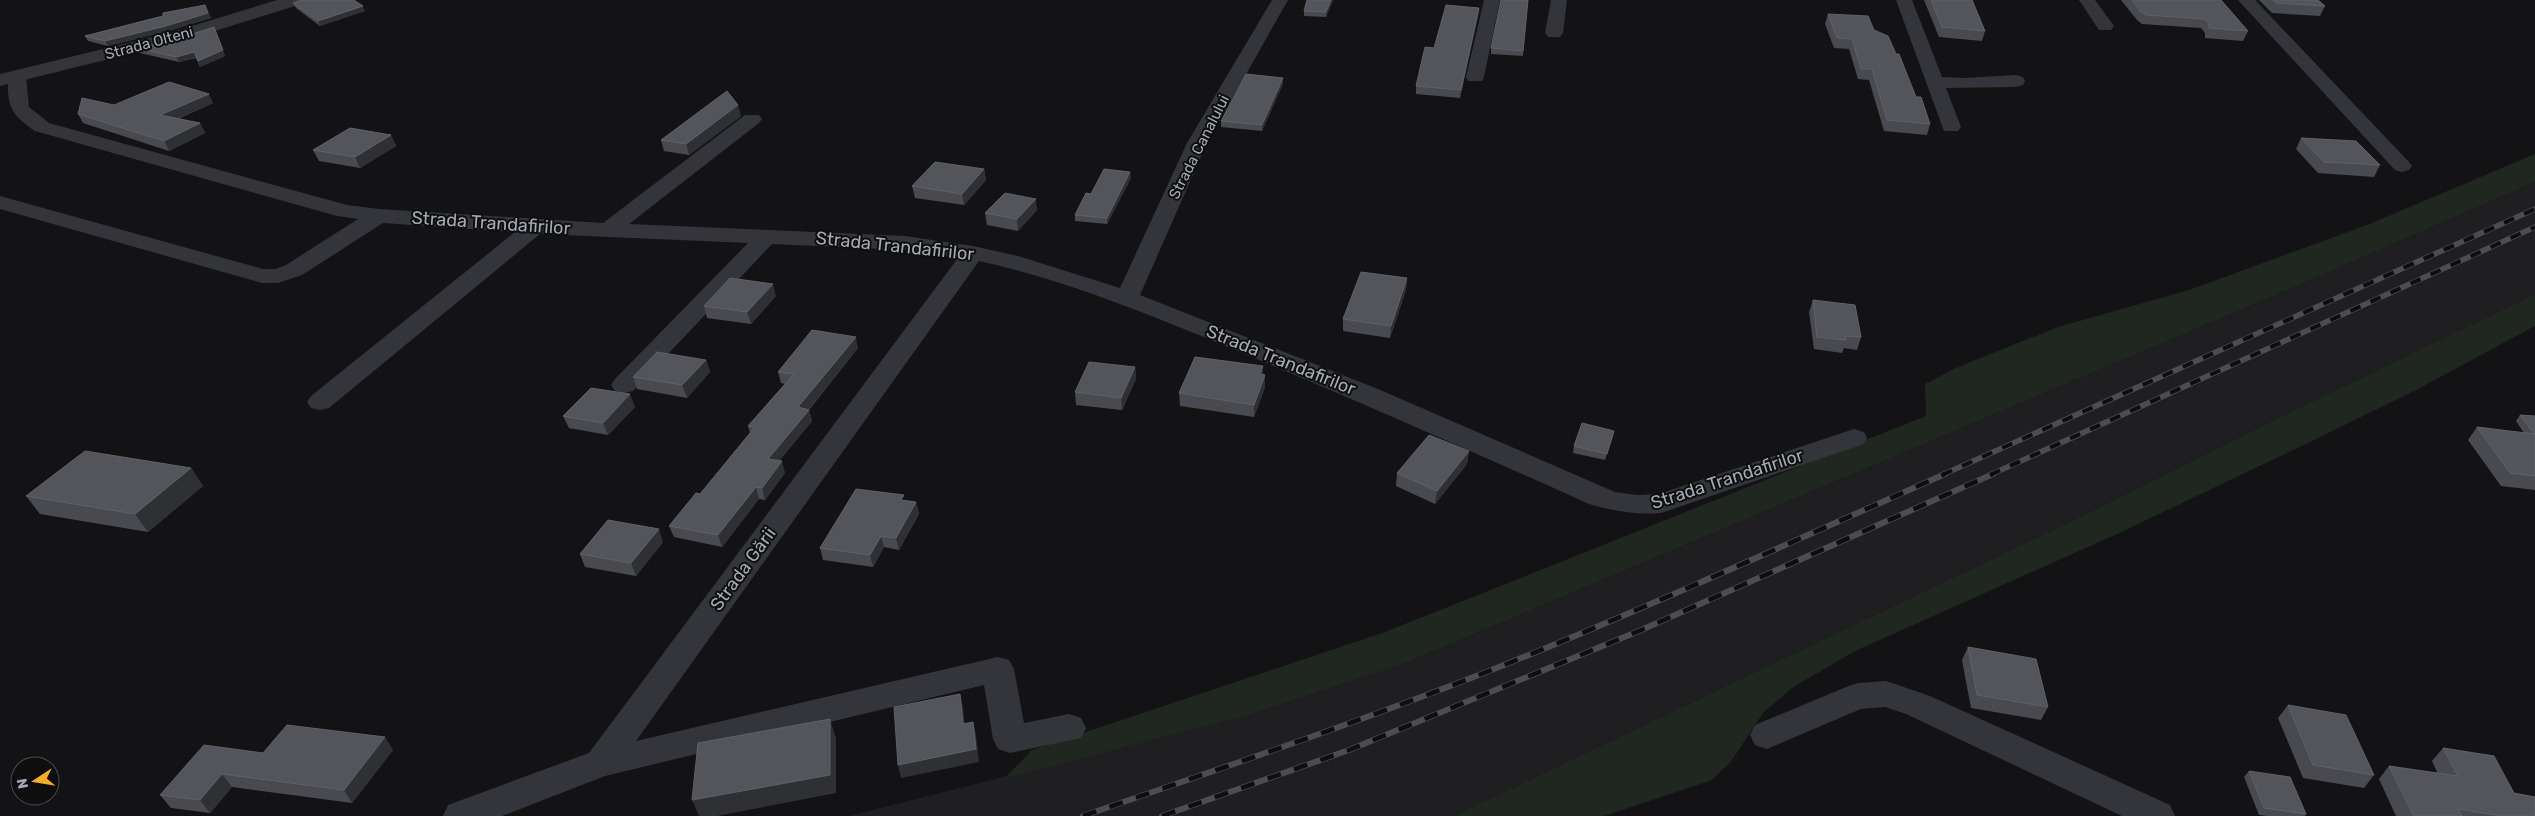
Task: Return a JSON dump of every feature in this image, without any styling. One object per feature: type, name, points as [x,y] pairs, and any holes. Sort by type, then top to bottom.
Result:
[{"type":"street","name":"Strada Olteni","points":[[8,78],[175,37],[296,0]]},
{"type":"street","name":"Strada Canalului","points":[[1126,298],[1197,143],[1280,0]]},
{"type":"street","points":[[1474,77],[1492,0]]},
{"type":"street","points":[[1554,33],[1559,0]]},
{"type":"street","points":[[1904,0],[1951,127]]},
{"type":"street","points":[[2087,0],[2105,26]]},
{"type":"street","points":[[2246,0],[2402,166]]},
{"type":"street","name":"Strada Trandafirilor","points":[[8,78],[21,113],[42,127],[345,211],[379,216],[535,227],[904,243],[974,253],[1018,263],[1126,298],[1369,395],[1599,497],[1620,504],[1640,506],[1661,503],[1854,438]]},
{"type":"street","points":[[1934,82],[1963,84],[2016,81]]},
{"type":"street","points":[[608,230],[752,119]]},
{"type":"street","points":[[0,202],[262,276],[278,276],[294,270],[379,216]]},
{"type":"street","points":[[320,402],[535,227]]},
{"type":"street","points":[[624,385],[767,236]]},
{"type":"street","name":"Strada Gării","points":[[601,763],[974,253]]},
{"type":"street","points":[[461,816],[601,763],[998,669],[1010,740],[1069,728]]},
{"type":"street","points":[[1767,735],[1858,696],[1886,694],[1918,705],[2157,816]]},
{"type":"shaded area","points":[[2535,154],[2535,182],[2267,299],[1401,665],[1245,716],[1005,778],[1032,750],[1385,632],[1926,416],[1925,384],[1958,367],[2058,327],[2189,290],[2367,225]]},
{"type":"shaded area","points":[[2535,182],[2535,294],[2274,420],[2082,516],[1454,816],[849,816],[1245,716],[1401,665],[2267,299]]},
{"type":"shaded area","points":[[2535,294],[2535,326],[2416,390],[2117,534],[1855,651],[1792,688],[1763,713],[1730,763],[1712,780],[1604,816],[1454,816],[2082,516],[2274,420]]},
{"type":"building","points":[[301,0],[354,0],[363,6],[318,21],[293,3]]},
{"type":"building","points":[[1307,0],[1331,0],[1326,12],[1304,11]]},
{"type":"building","points":[[1501,0],[1528,0],[1523,51],[1491,48]]},
{"type":"building","points":[[1931,0],[1972,0],[1985,31],[1942,27]]},
{"type":"building","points":[[2132,0],[2221,0],[2248,31],[2209,28],[2209,24],[2205,19],[2146,15],[2140,11]]},
{"type":"building","points":[[2273,0],[2318,0],[2325,6],[2277,3]]},
{"type":"building","points":[[205,5],[208,13],[166,26],[105,41],[85,36],[163,16],[163,13]]},
{"type":"building","points":[[1446,5],[1479,8],[1461,90],[1416,86],[1425,47],[1434,48]]},
{"type":"building","points":[[1828,14],[1868,16],[1874,30],[1888,36],[1896,54],[1899,54],[1916,97],[1921,97],[1930,124],[1887,120],[1872,69],[1861,69],[1852,39],[1837,38]]},
{"type":"building","points":[[214,27],[223,50],[198,61],[194,52],[176,57],[137,48],[180,38]]},
{"type":"building","points":[[1246,74],[1283,78],[1262,125],[1221,121]]},
{"type":"building","points":[[169,82],[209,94],[160,115],[200,123],[164,141],[78,114],[82,98],[114,105]]},
{"type":"building","points":[[727,91],[738,105],[686,144],[661,140]]},
{"type":"building","points":[[350,128],[391,135],[355,157],[313,150]]},
{"type":"building","points":[[2301,138],[2356,141],[2380,165],[2324,162]]},
{"type":"building","points":[[935,162],[984,169],[962,194],[912,186]]},
{"type":"building","points":[[1104,169],[1130,172],[1107,218],[1075,215],[1086,193],[1091,194]]},
{"type":"building","points":[[1005,193],[1036,199],[1017,219],[985,213]]},
{"type":"building","points":[[1361,272],[1407,278],[1391,326],[1343,319]]},
{"type":"building","points":[[730,278],[773,284],[747,312],[704,306]]},
{"type":"building","points":[[1813,300],[1855,305],[1861,337],[1845,336],[1846,340],[1817,337]]},
{"type":"building","points":[[812,330],[856,337],[798,407],[809,410],[768,459],[782,461],[762,488],[756,487],[718,535],[669,526],[696,493],[700,494],[755,427],[748,426],[794,374],[778,372]]},
{"type":"building","points":[[657,352],[706,360],[682,385],[633,377]]},
{"type":"building","points":[[1195,357],[1263,366],[1260,374],[1265,375],[1254,405],[1179,393]]},
{"type":"building","points":[[1089,362],[1135,367],[1121,398],[1075,392]]},
{"type":"building","points":[[591,388],[630,394],[603,423],[563,416]]},
{"type":"building","points":[[2520,415],[2535,416],[2535,435]]},
{"type":"building","points":[[1582,423],[1614,431],[1607,454],[1574,446]]},
{"type":"building","points":[[2477,427],[2534,434],[2535,476],[2510,473]]},
{"type":"building","points":[[1429,435],[1469,451],[1437,491],[1397,473]]},
{"type":"building","points":[[85,451],[191,468],[135,514],[26,496]]},
{"type":"building","points":[[856,489],[904,495],[901,500],[916,502],[896,538],[881,536],[870,555],[820,548]]},
{"type":"building","points":[[608,520],[659,529],[631,563],[580,554]]},
{"type":"building","points":[[1968,647],[2036,659],[2048,707],[1977,695]]},
{"type":"building","points":[[960,694],[963,724],[973,722],[976,749],[898,765],[894,707]]},
{"type":"building","points":[[2288,705],[2346,715],[2374,775],[2313,765]]},
{"type":"building","points":[[830,719],[830,775],[692,800],[698,743]]},
{"type":"building","points":[[287,725],[385,737],[344,790],[222,774],[200,800],[160,795],[204,745],[263,753]]},
{"type":"building","points":[[2443,748],[2494,756],[2514,793],[2535,797],[2535,816],[2502,816],[2458,809],[2462,816],[2414,816],[2389,766],[2458,776]]},
{"type":"building","points":[[2249,771],[2290,777],[2306,814],[2264,808]]},
{"type":"railway","points":[[1942,475],[2535,209]]},
{"type":"railway","points":[[1990,475],[2535,227]]},
{"type":"railway","points":[[1083,816],[1347,724],[1504,665],[1671,595],[1945,474]]},
{"type":"railway","points":[[1162,816],[1349,750],[1639,631],[1993,474]]}]
